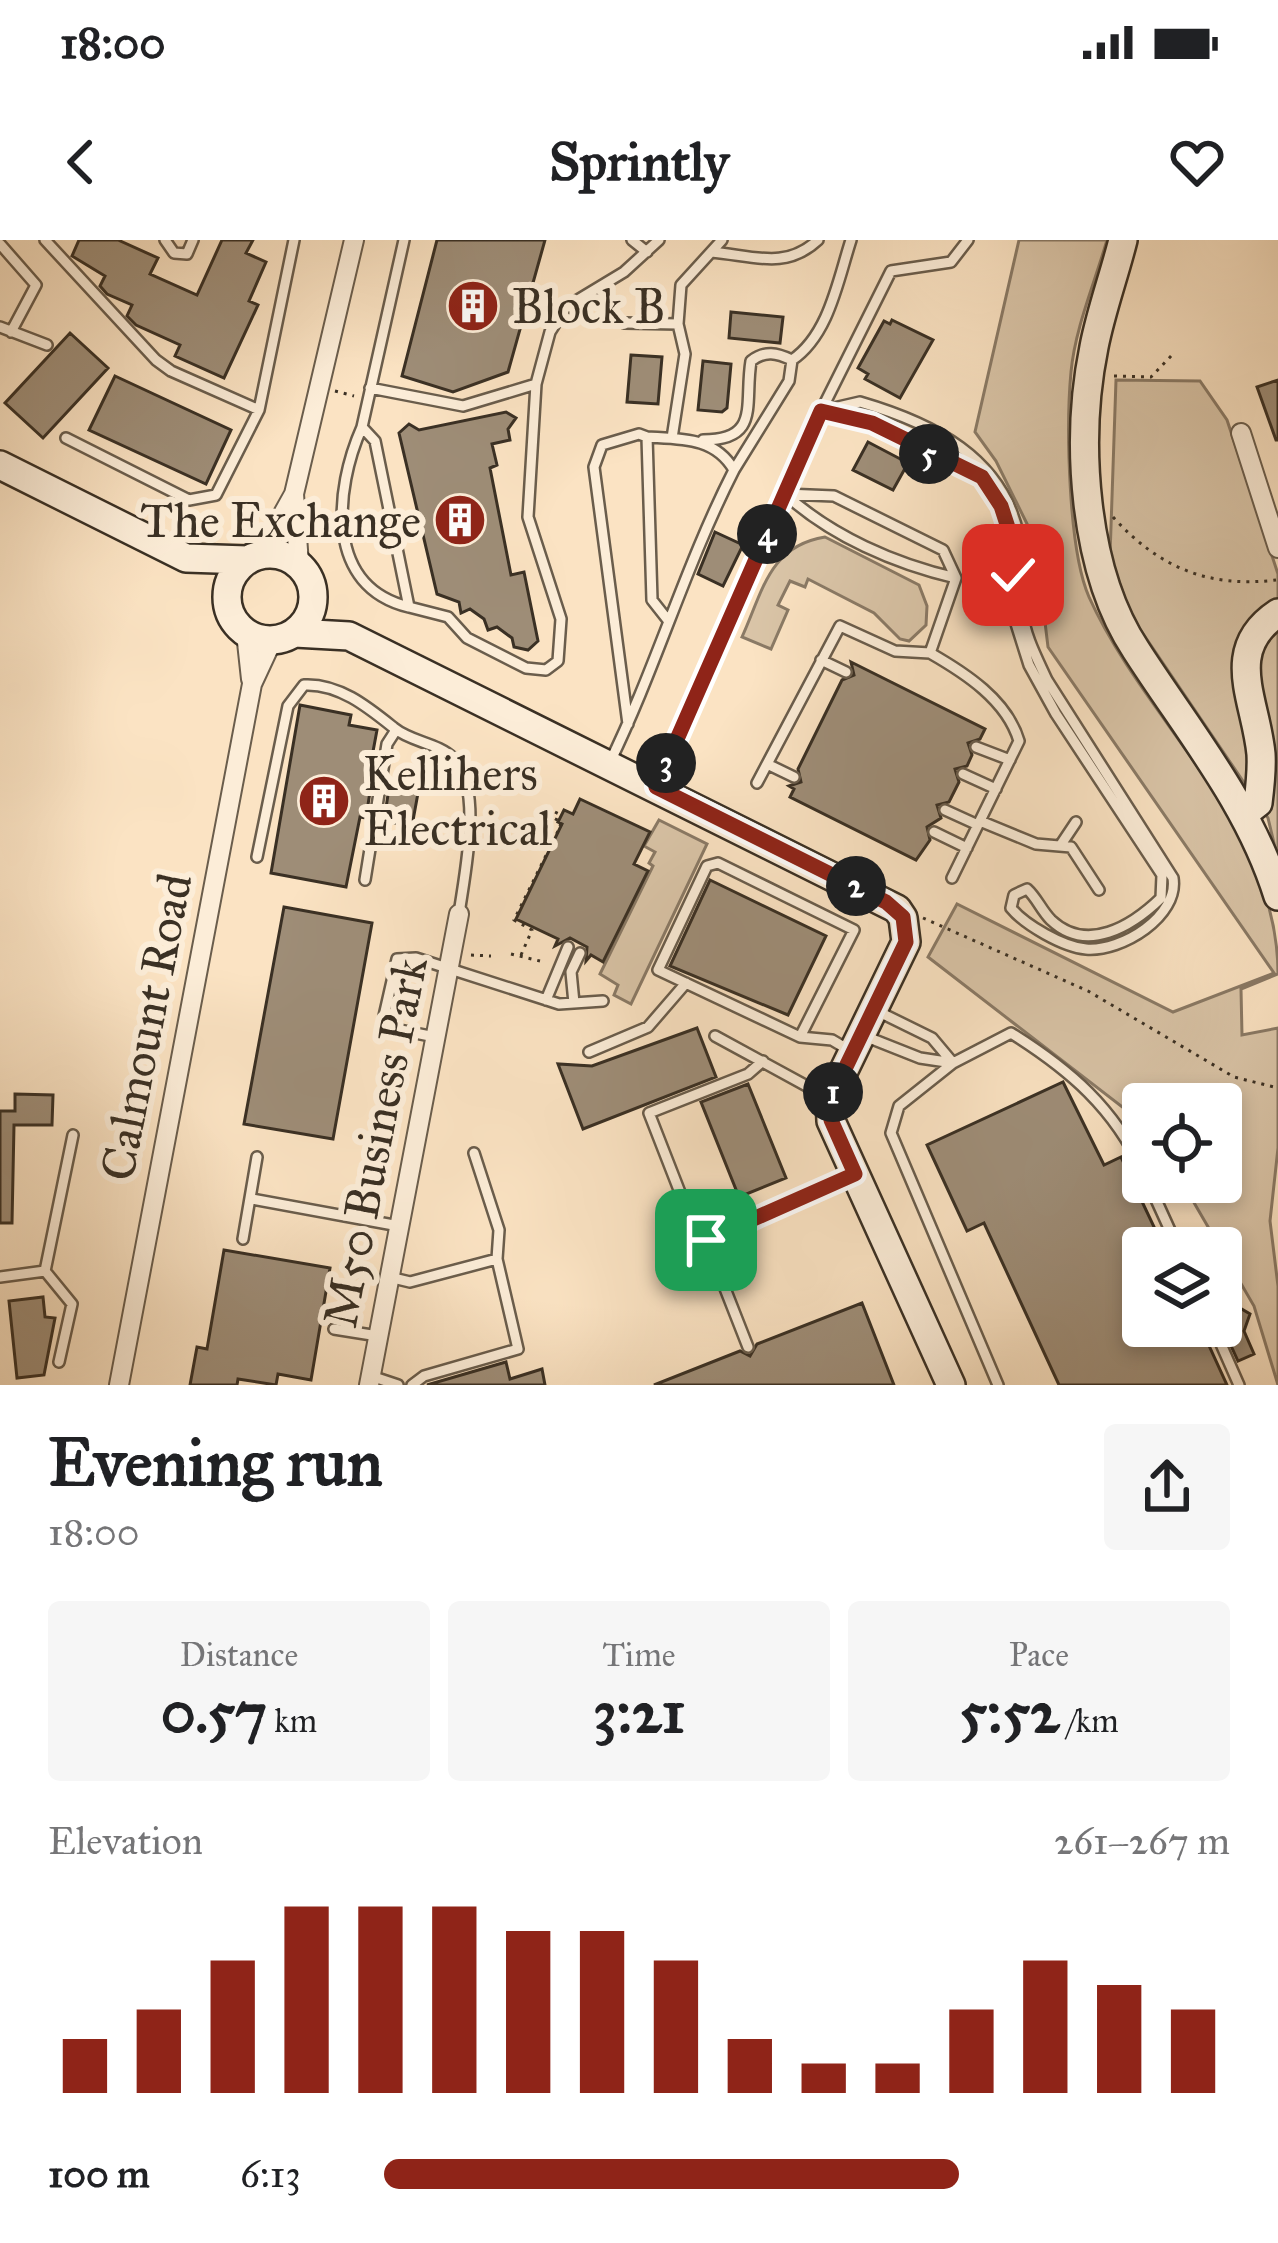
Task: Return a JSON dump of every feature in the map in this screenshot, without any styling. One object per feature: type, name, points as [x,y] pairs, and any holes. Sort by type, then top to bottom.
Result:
[{"type":"street","points":[[260,629],[229,582],[253,558],[293,494],[354,240]]},
{"type":"street","points":[[1123,240],[1089,373],[1090,505],[1099,571],[1117,616],[1244,814],[1278,896]]},
{"type":"street","points":[[1240,433],[1278,548]]},
{"type":"street","points":[[0,465],[186,558],[260,629],[349,636],[878,897],[903,917],[906,942],[830,1100],[831,1120],[951,1385]]},
{"type":"street","points":[[260,629],[311,613],[293,494]]},
{"type":"street","points":[[186,558],[274,554],[305,576],[349,636]]},
{"type":"street","points":[[1244,814],[1258,803],[1261,780],[1261,753],[1246,676],[1248,642],[1258,626],[1278,613]]},
{"type":"street","name":"Calmount Road","points":[[118,1385],[260,629]]},
{"type":"street","name":"M50 Business Park","points":[[370,1381],[459,914]]},
{"type":"lane","points":[[45,240],[156,360],[259,410]]},
{"type":"lane","points":[[165,240],[174,253],[187,254],[193,240]]},
{"type":"lane","points":[[65,438],[189,500],[216,495],[259,410],[294,240]]},
{"type":"lane","points":[[404,240],[362,427],[345,478],[340,515],[346,554],[363,583],[389,602],[448,617],[467,638],[526,668],[546,670],[557,662],[561,619],[528,517],[527,473],[536,384],[550,332],[566,307],[598,291],[659,240]]},
{"type":"lane","points":[[632,240],[647,252]]},
{"type":"lane","points":[[672,438],[686,354],[678,324],[681,285],[722,240]]},
{"type":"lane","points":[[711,252],[766,261],[796,256],[818,240]]},
{"type":"lane","points":[[609,764],[649,682],[668,619],[734,470],[789,381],[792,360],[808,349],[826,315],[851,240]]},
{"type":"lane","points":[[656,787],[821,411],[891,271],[950,262],[968,240]]},
{"type":"lane","points":[[0,244],[36,285],[11,332]]},
{"type":"lane","points":[[624,323],[678,324]]},
{"type":"lane","points":[[0,327],[47,345]]},
{"type":"lane","points":[[628,724],[594,466],[602,445],[639,434],[725,440],[740,432],[747,419],[751,361],[760,354],[778,353],[792,360]]},
{"type":"lane","points":[[369,394],[463,406],[536,384]]},
{"type":"lane","points":[[860,402],[944,434],[983,464],[1003,492],[1019,534],[1022,609],[1033,649],[1173,878],[1176,895],[1169,908],[1141,931],[1104,948],[1077,948],[1011,908],[1014,896],[1027,890],[1052,921],[1091,937],[1115,932],[1143,915],[1163,889],[1154,861],[1056,714],[1030,665],[1012,610],[1013,543],[1001,506],[982,477],[872,423],[821,411],[860,402]]},
{"type":"lane","points":[[362,427],[375,441],[409,607]]},
{"type":"lane","points":[[647,437],[652,600],[668,619]]},
{"type":"lane","points":[[698,440],[716,449],[734,470]]},
{"type":"lane","points":[[785,494],[834,496],[943,550],[956,578],[930,653]]},
{"type":"lane","points":[[785,494],[828,528],[923,571],[956,578]]},
{"type":"lane","points":[[757,783],[840,626],[895,651],[930,653],[968,674],[1014,724],[1019,740],[952,878]]},
{"type":"lane","points":[[821,661],[846,672]]},
{"type":"lane","points":[[256,857],[288,706],[304,686],[323,684],[381,714],[396,730],[452,756],[462,770],[470,835],[459,914]]},
{"type":"lane","points":[[365,880],[386,744],[396,730]]},
{"type":"lane","points":[[976,747],[1010,760]]},
{"type":"lane","points":[[767,764],[794,777]]},
{"type":"lane","points":[[963,774],[996,789]]},
{"type":"lane","points":[[945,810],[1036,844],[1071,847],[1099,890]]},
{"type":"lane","points":[[1062,843],[1076,822]]},
{"type":"lane","points":[[934,832],[967,848]]},
{"type":"lane","points":[[800,1036],[854,930],[718,863],[707,866],[658,970],[800,1036],[832,1040],[863,1032],[932,1038],[953,1063]]},
{"type":"lane","points":[[546,1000],[568,947]]},
{"type":"lane","points":[[574,1003],[571,972],[580,953]]},
{"type":"lane","points":[[435,1037],[391,1028],[384,1016],[397,959],[416,958],[546,1000],[603,1001]]},
{"type":"lane","points":[[589,1052],[648,1028],[686,983]]},
{"type":"lane","points":[[863,1032],[920,1058],[953,1063]]},
{"type":"lane","points":[[998,1385],[891,1132],[899,1106],[953,1063],[1011,1033],[1107,1106],[1122,1133]]},
{"type":"lane","points":[[715,1036],[830,1100]]},
{"type":"lane","points":[[681,1195],[649,1113],[748,1074],[763,1061]]},
{"type":"lane","points":[[45,1271],[73,1135]]},
{"type":"lane","points":[[412,1385],[424,1376],[518,1349],[497,1259],[499,1230],[474,1153]]},
{"type":"lane","points":[[243,1239],[257,1157]]},
{"type":"lane","points":[[748,1347],[706,1240],[855,1174]]},
{"type":"lane","points":[[252,1198],[399,1226]]},
{"type":"lane","points":[[389,1277],[410,1282],[497,1259]]},
{"type":"lane","points":[[0,1277],[45,1271]]},
{"type":"lane","points":[[45,1271],[72,1304],[59,1362]]},
{"type":"lane","points":[[334,1329],[378,1336]]},
{"type":"lane","points":[[1222,1347],[1239,1385]]},
{"type":"lane","points":[[370,1381],[398,1385]]},
{"type":"path","points":[[1118,376],[1151,377],[1173,354]]},
{"type":"path","points":[[320,386],[369,394]]},
{"type":"path","points":[[1090,505],[1107,511],[1154,555],[1184,572],[1238,584],[1276,580]]},
{"type":"path","points":[[521,955],[532,930],[514,920],[561,825],[555,822],[560,815],[545,807]]},
{"type":"path","points":[[903,917],[927,919],[1036,966],[1234,1077],[1278,1088]]},
{"type":"path","points":[[511,954],[540,961]]},
{"type":"path","points":[[472,956],[491,956]]},
{"type":"shaded area","points":[[1019,240],[1107,240],[1071,372],[1070,486],[1077,549],[1089,597],[1113,644],[1233,823],[1256,870],[1272,920],[1278,974],[1241,989],[1242,1035],[1278,1028],[1278,1148],[1270,1221],[1278,1286],[1278,1385],[1254,1306],[1242,1285],[1242,1227],[1208,1227],[1194,1203],[1242,1203],[1242,1083],[1122,1083],[1122,1107],[928,957],[957,904],[1173,1012],[1274,973],[1048,647],[1035,540],[996,461],[975,432]]},
{"type":"shaded area","points":[[1116,380],[1200,381],[1227,420],[1278,574],[1278,860],[1268,818],[1131,616],[1110,556]]},
{"type":"shaded area","points":[[825,537],[919,585],[927,606],[926,625],[909,641],[900,639],[874,613],[808,579],[805,587],[790,581],[778,605],[788,610],[771,649],[742,637],[780,560],[806,542]]},
{"type":"shaded area","points":[[659,820],[707,844],[631,1004],[614,995],[618,985],[600,974],[653,866],[649,863],[655,852],[644,846]]},
{"type":"building","points":[[79,240],[118,240],[158,258],[150,274],[197,295],[222,240],[253,240],[246,253],[266,262],[249,301],[258,305],[224,378],[175,356],[180,345],[136,325],[127,316],[132,305],[107,294],[100,286],[105,276],[72,256]]},
{"type":"building","name":"Block B","points":[[437,240],[545,240],[508,372],[453,392],[402,376]]},
{"type":"building","points":[[731,312],[783,317],[780,343],[729,338]]},
{"type":"building","points":[[892,320],[933,340],[900,398],[865,379],[868,374],[858,368],[884,321],[890,324]]},
{"type":"building","points":[[70,333],[108,368],[43,438],[5,403]]},
{"type":"building","points":[[631,355],[662,357],[658,404],[627,402]]},
{"type":"building","points":[[703,361],[731,364],[727,408],[722,412],[698,410]]},
{"type":"building","points":[[115,376],[231,430],[206,484],[89,430]]},
{"type":"building","points":[[1278,380],[1278,440],[1276,440],[1257,387]]},
{"type":"building","name":"The Exchange","points":[[506,412],[516,418],[508,429],[510,440],[492,444],[497,465],[490,468],[511,575],[524,572],[538,641],[528,650],[514,647],[512,638],[497,627],[488,630],[484,619],[470,609],[461,613],[459,602],[437,594],[399,433],[409,424],[419,430]]},
{"type":"building","points":[[868,442],[908,463],[893,490],[853,470]]},
{"type":"building","points":[[715,532],[743,545],[723,586],[698,574]]},
{"type":"building","points":[[851,662],[985,729],[980,739],[968,743],[972,755],[967,766],[955,769],[959,782],[949,802],[937,805],[941,818],[927,827],[930,840],[916,860],[790,797],[794,789],[789,786],[801,782],[798,769],[842,680],[854,675]]},
{"type":"building","name":"Kellihers Electrical","points":[[300,705],[351,715],[349,725],[377,730],[366,818],[360,817],[346,887],[271,873]]},
{"type":"building","points":[[389,788],[418,793],[412,826],[384,821]]},
{"type":"building","points":[[580,799],[650,832],[634,864],[648,871],[603,962],[591,955],[586,961],[587,947],[570,938],[555,946],[558,939],[516,919],[562,824],[558,822],[564,810],[573,814]]},
{"type":"building","points":[[710,880],[826,936],[788,1015],[670,966]]},
{"type":"building","points":[[284,907],[372,923],[333,1139],[244,1124]]},
{"type":"building","points":[[697,1028],[716,1077],[583,1129],[558,1064],[592,1066]]},
{"type":"building","points":[[1063,1082],[1104,1165],[1121,1157],[1122,1203],[1143,1203],[1154,1227],[1122,1227],[1122,1347],[1210,1347],[1227,1385],[1059,1385],[984,1223],[967,1231],[927,1145]]},
{"type":"building","points":[[748,1084],[786,1178],[739,1197],[701,1102]]},
{"type":"building","points":[[15,1094],[53,1095],[52,1125],[14,1125],[12,1223],[0,1223],[0,1111],[15,1111]]},
{"type":"building","points":[[224,1250],[330,1268],[311,1380],[278,1374],[276,1385],[238,1379],[237,1385],[190,1385],[197,1347],[207,1349]]},
{"type":"building","points":[[43,1297],[45,1317],[55,1318],[44,1375],[17,1378],[9,1301]]},
{"type":"building","points":[[862,1303],[894,1385],[654,1385],[740,1351],[750,1356],[757,1344]]},
{"type":"building","points":[[1242,1309],[1250,1314],[1244,1331],[1254,1354],[1238,1361],[1232,1347],[1242,1347]]},
{"type":"building","points":[[506,1362],[510,1379],[542,1369],[545,1385],[427,1385]]},
{"type":"place","name":"Block B","points":[[473,306]]},
{"type":"place","name":"The Exchange","points":[[460,520]]},
{"type":"place","name":"Kellihers Electrical","points":[[324,801]]},
{"type":"route","points":[[706,1240],[855,1174],[831,1120],[830,1100],[906,942],[903,917],[886,902],[656,787],[821,411],[872,423],[982,477],[1001,506],[1013,543],[1013,575]]}]
